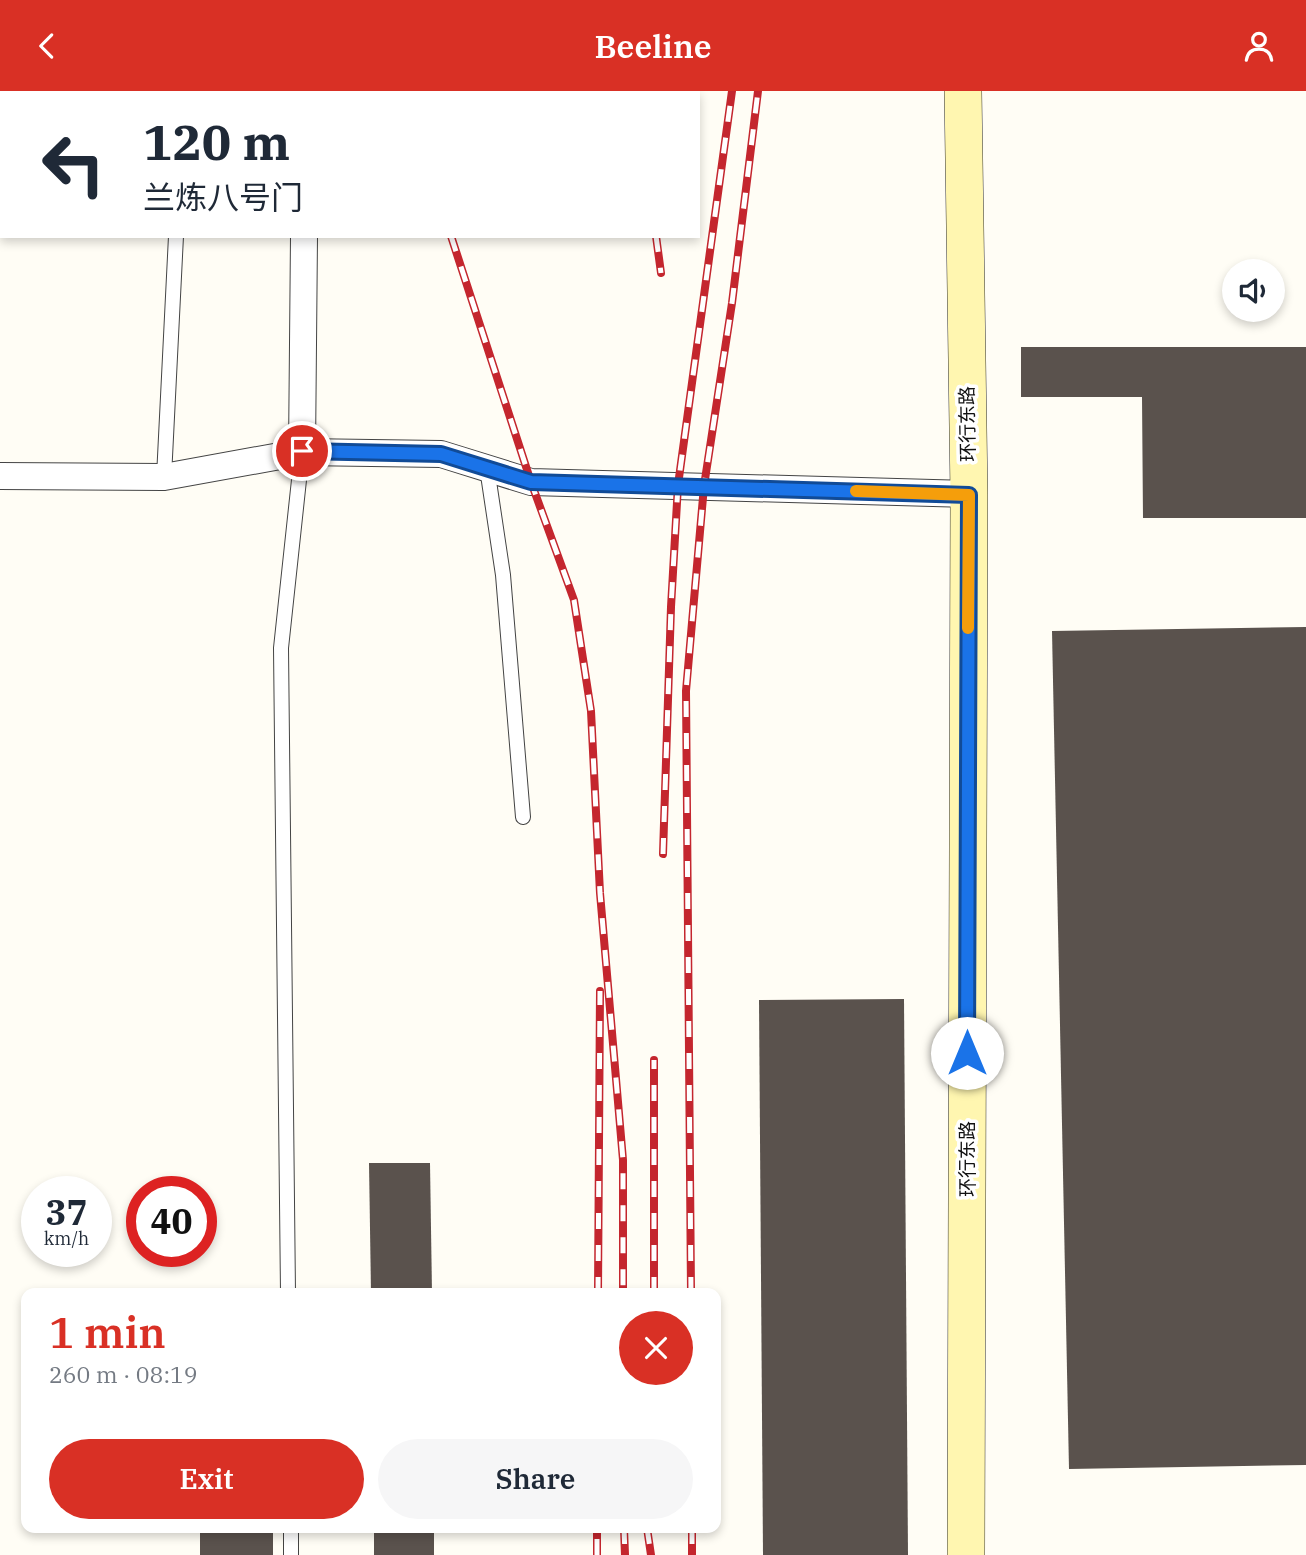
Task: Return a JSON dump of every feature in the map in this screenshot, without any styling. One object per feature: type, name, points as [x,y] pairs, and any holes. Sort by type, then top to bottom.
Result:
[{"type":"street","name":"环行东路","points":[[964,91],[969,495],[966,1555]]},
{"type":"street","points":[[302,451],[304,238]]},
{"type":"street","points":[[0,476],[164,477],[302,451],[441,454],[531,482],[969,495]]},
{"type":"lane","points":[[164,477],[176,238]]},
{"type":"lane","points":[[288,1288],[281,648],[302,451]]},
{"type":"lane","points":[[487,468],[503,575],[523,817]]},
{"type":"lane","points":[[291,1533],[291,1555]]},
{"type":"building","points":[[1021,347],[1306,347],[1306,518],[1143,518],[1142,397],[1021,397]]},
{"type":"building","points":[[1306,627],[1306,1465],[1069,1469],[1052,631]]},
{"type":"building","points":[[904,999],[908,1555],[763,1555],[759,1000]]},
{"type":"building","points":[[369,1163],[430,1163],[432,1288],[371,1288]]},
{"type":"building","points":[[200,1533],[273,1533],[273,1555],[200,1555]]},
{"type":"building","points":[[374,1533],[434,1533],[434,1555],[374,1555]]},
{"type":"railway","points":[[663,854],[678,485],[732,91]]},
{"type":"railway","points":[[691,1288],[686,691],[704,486],[732,303],[758,91]]},
{"type":"railway","points":[[452,238],[531,482],[574,600],[591,711],[600,893],[623,1160],[623,1288]]},
{"type":"railway","points":[[656,238],[661,273]]},
{"type":"railway","points":[[598,1288],[600,991]]},
{"type":"railway","points":[[654,1060],[654,1288]]},
{"type":"railway","points":[[597,1533],[597,1555]]},
{"type":"railway","points":[[624,1533],[625,1555]]},
{"type":"railway","points":[[648,1533],[651,1555]]},
{"type":"railway","points":[[692,1533],[692,1555]]},
{"type":"slow traffic","points":[[856,491],[969,495],[968,628]]},
{"type":"route","points":[[302,451],[441,454],[531,482],[969,495],[967,1053]]}]
